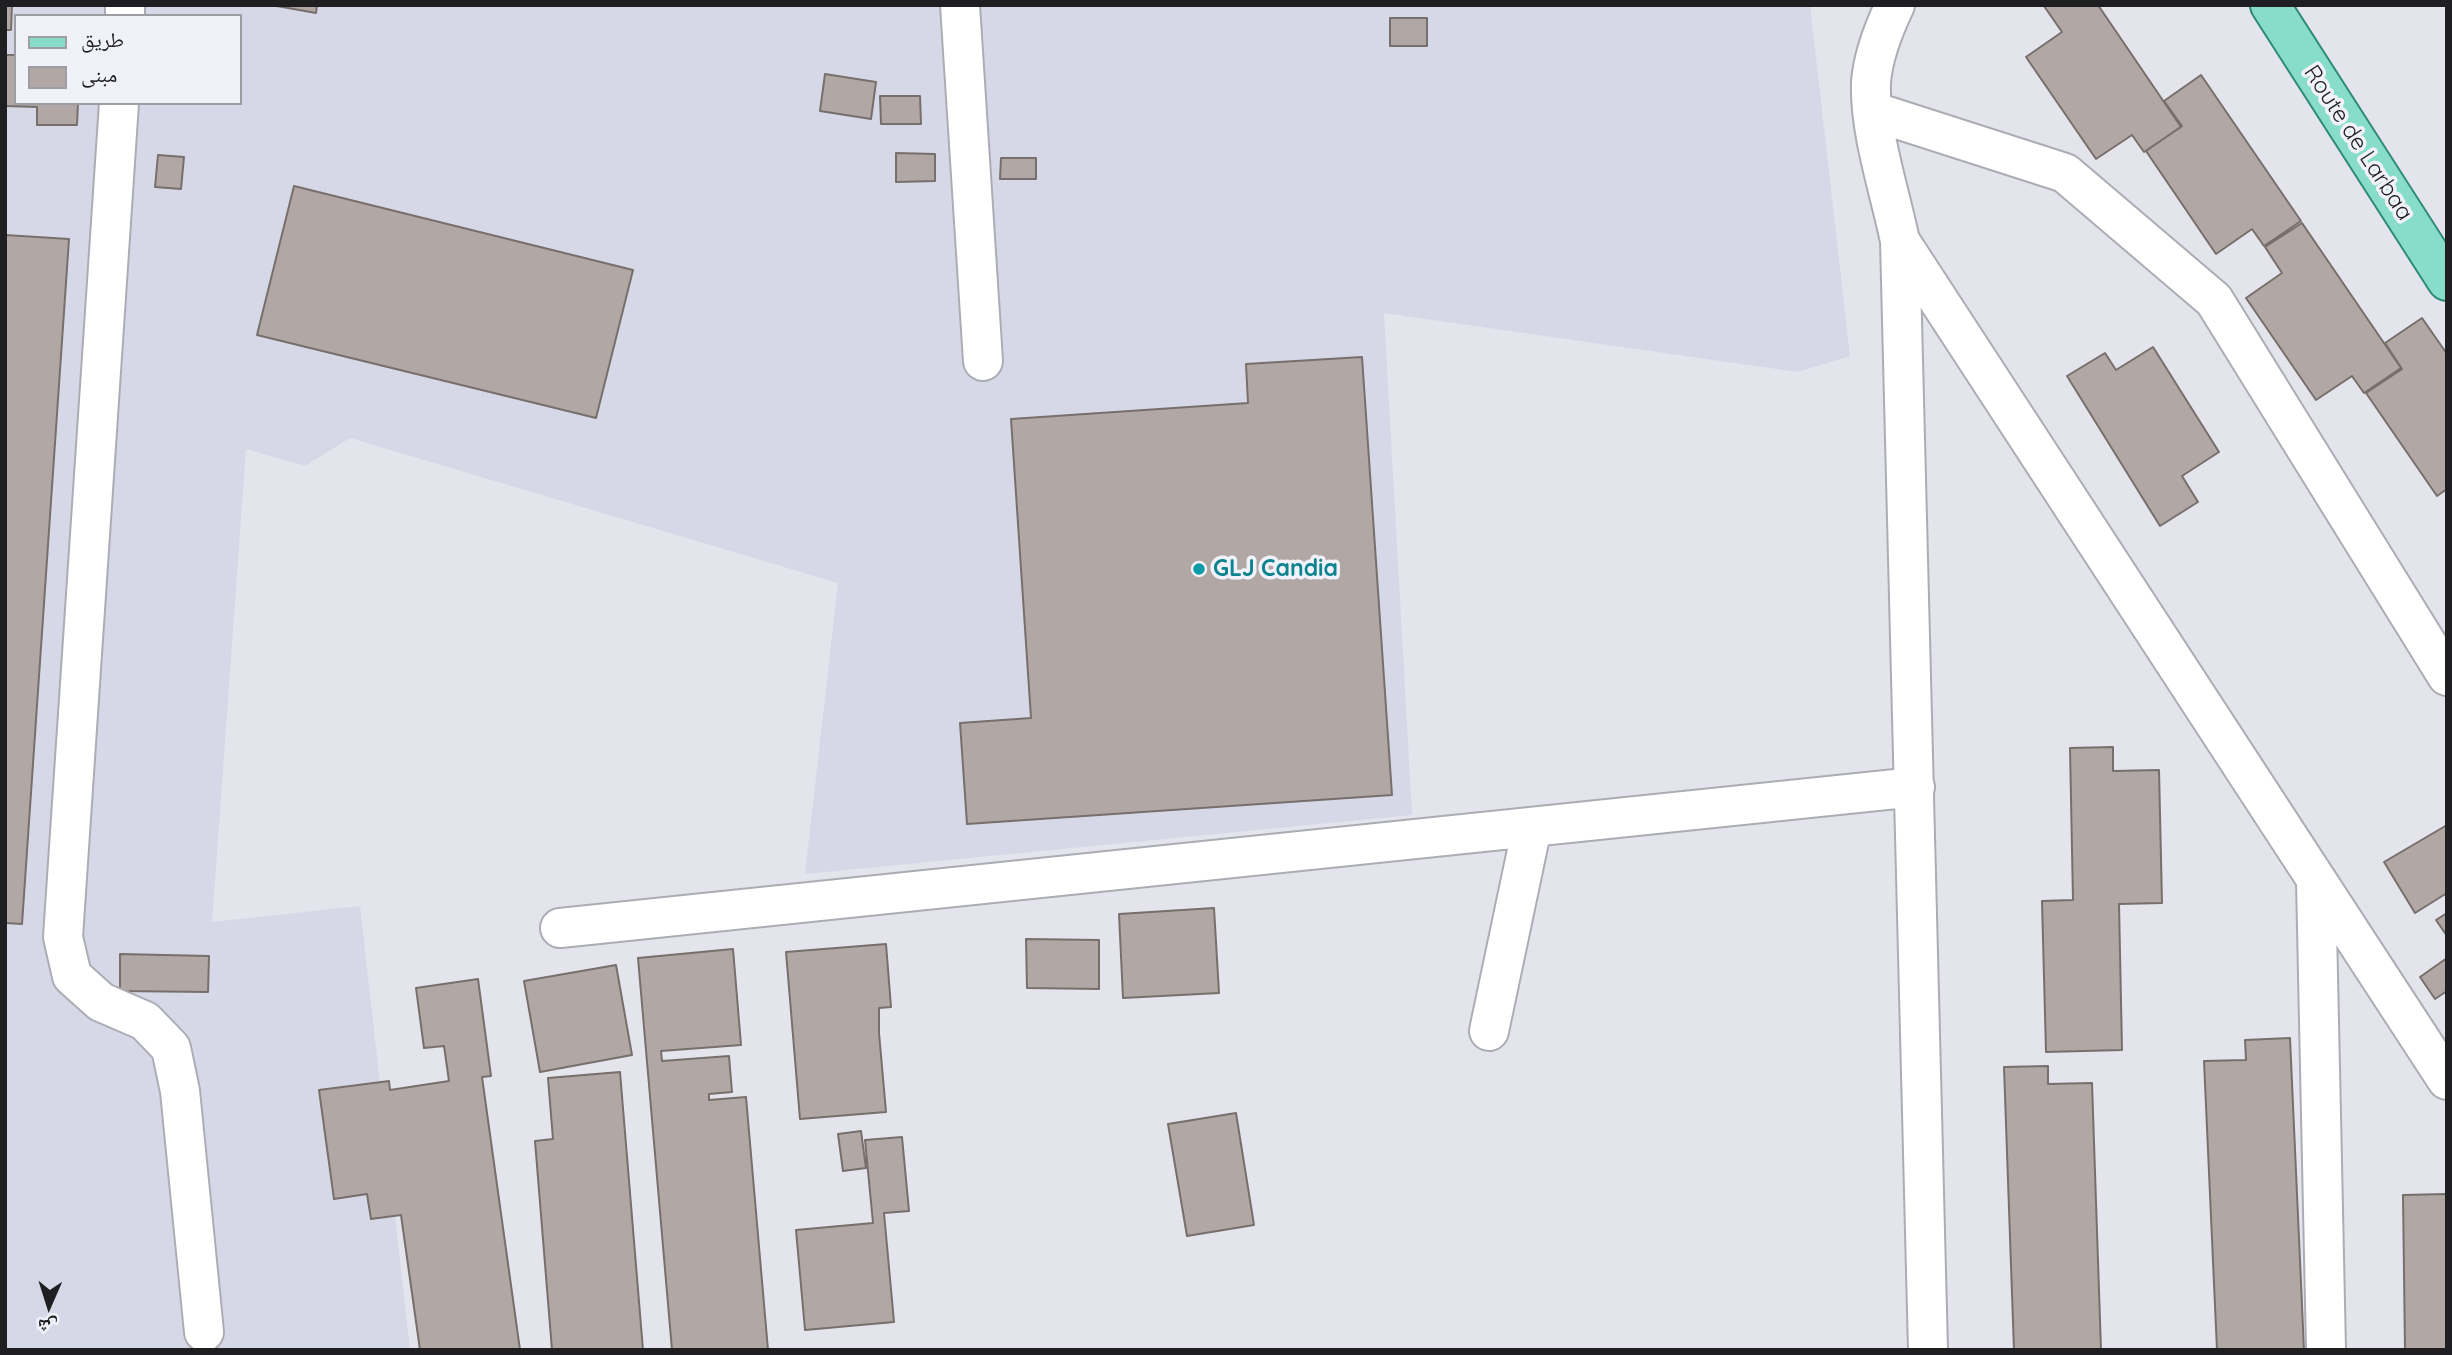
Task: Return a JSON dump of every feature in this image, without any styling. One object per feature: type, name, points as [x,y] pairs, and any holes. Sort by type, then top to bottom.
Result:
[{"type":"main road","name":"Route de Larbaa","points":[[2270,5],[2447,281]]},
{"type":"street","points":[[960,5],[983,361]]},
{"type":"street","points":[[1895,5],[1885,25],[1871,80],[1872,111],[1900,241],[1916,787],[1928,1350]]},
{"type":"street","points":[[119,105],[64,937],[72,976],[101,1002],[145,1021],[171,1048],[180,1091],[204,1332]]},
{"type":"street","points":[[1872,111],[2065,173],[2214,300],[2447,676]]},
{"type":"street","points":[[1900,241],[2447,1080]]},
{"type":"street","points":[[560,928],[1916,787]]},
{"type":"street","points":[[1489,1031],[1532,827]]},
{"type":"street","points":[[2316,881],[2326,1350]]},
{"type":"shaded area","points":[[5,5],[1810,5],[1850,356],[1798,372],[1384,313],[1412,815],[805,874],[838,583],[350,438],[305,466],[246,449],[212,922],[360,906],[410,1350],[5,1350]]},
{"type":"building","points":[[5,5],[12,5],[11,30],[5,30]]},
{"type":"building","points":[[271,5],[317,5],[316,13]]},
{"type":"building","points":[[2098,5],[2181,127],[2144,152],[2132,135],[2096,159],[2026,57],[2062,32],[2044,6]]},
{"type":"building","points":[[1390,18],[1427,18],[1427,46],[1390,46]]},
{"type":"building","points":[[5,55],[14,55],[14,105],[78,105],[77,125],[37,125],[37,107],[5,106]]},
{"type":"building","points":[[825,74],[876,82],[871,119],[820,111]]},
{"type":"building","points":[[2201,75],[2301,221],[2264,246],[2252,229],[2216,254],[2146,151],[2182,126],[2164,101]]},
{"type":"building","points":[[880,96],[920,96],[921,124],[881,124]]},
{"type":"building","points":[[896,153],[935,154],[935,181],[896,182]]},
{"type":"building","points":[[158,155],[184,157],[181,189],[155,187]]},
{"type":"building","points":[[1001,158],[1036,158],[1036,179],[1000,179]]},
{"type":"building","points":[[294,186],[633,270],[596,418],[257,335]]},
{"type":"building","points":[[2302,223],[2401,368],[2364,393],[2352,376],[2316,400],[2246,298],[2282,273],[2265,247]]},
{"type":"building","points":[[5,235],[69,239],[22,924],[5,923]]},
{"type":"building","points":[[2422,318],[2447,354],[2447,489],[2437,496],[2366,393],[2402,369],[2385,343]]},
{"type":"building","points":[[2153,347],[2219,452],[2182,476],[2198,502],[2160,526],[2067,376],[2105,353],[2116,370]]},
{"type":"building","name":"GLJ Candia","points":[[1362,357],[1392,795],[967,824],[960,723],[1031,718],[1011,419],[1248,403],[1246,364]]},
{"type":"building","points":[[2113,747],[2113,771],[2159,770],[2162,903],[2119,904],[2122,1050],[2046,1052],[2042,901],[2073,900],[2070,748]]},
{"type":"building","points":[[2447,825],[2447,893],[2415,913],[2384,862]]},
{"type":"building","points":[[1214,908],[1219,993],[1123,998],[1119,914]]},
{"type":"building","points":[[2447,913],[2447,936],[2436,920]]},
{"type":"building","points":[[1026,939],[1099,940],[1099,989],[1027,988]]},
{"type":"building","points":[[886,944],[891,1007],[879,1008],[879,1033],[886,1112],[800,1119],[786,952]]},
{"type":"building","points":[[733,949],[741,1045],[661,1051],[662,1061],[729,1056],[732,1092],[709,1094],[709,1100],[746,1097],[768,1350],[672,1350],[638,958]]},
{"type":"building","points":[[120,954],[209,956],[208,992],[120,991]]},
{"type":"building","points":[[2447,958],[2447,991],[2435,999],[2420,977]]},
{"type":"building","points":[[616,965],[632,1055],[540,1072],[524,981]]},
{"type":"building","points":[[478,979],[491,1076],[482,1077],[520,1350],[420,1350],[401,1215],[371,1219],[367,1194],[334,1199],[319,1090],[389,1081],[390,1090],[449,1081],[444,1046],[424,1048],[416,988]]},
{"type":"building","points":[[2290,1038],[2304,1350],[2217,1350],[2204,1061],[2246,1060],[2245,1040]]},
{"type":"building","points":[[2048,1066],[2048,1084],[2092,1083],[2101,1350],[2014,1350],[2004,1067]]},
{"type":"building","points":[[620,1072],[643,1350],[552,1350],[535,1141],[553,1139],[548,1078]]},
{"type":"building","points":[[1236,1113],[1254,1225],[1187,1236],[1168,1124]]},
{"type":"building","points":[[861,1131],[866,1168],[843,1171],[838,1134]]},
{"type":"building","points":[[902,1137],[909,1211],[884,1213],[894,1322],[805,1330],[796,1230],[873,1223],[865,1140]]},
{"type":"building","points":[[2447,1194],[2447,1350],[2405,1350],[2403,1195]]},
{"type":"place","name":"GLJ Candia","points":[[1199,569]]}]
